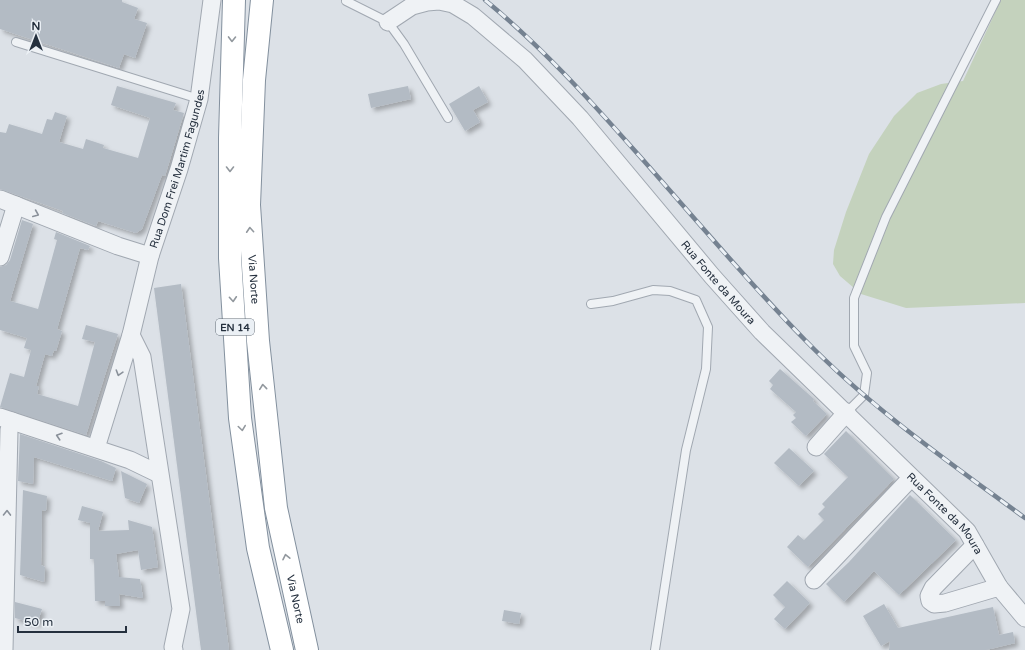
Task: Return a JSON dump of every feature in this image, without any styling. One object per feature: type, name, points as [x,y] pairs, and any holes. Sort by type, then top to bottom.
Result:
[{"type":"highway","name":"Via Norte","points":[[234,0],[230,138],[230,258],[240,418],[258,548],[282,650]]},
{"type":"highway","name":"Via Norte","points":[[262,0],[254,80],[249,204],[258,341],[276,508],[307,650]]},
{"type":"street","name":"Rua Dom Frei Martim Fagundes","points":[[96,448],[131,335],[150,256],[179,169],[199,99],[212,0]]},
{"type":"street","name":"Rua Fonte da Moura","points":[[388,22],[412,6],[427,2],[439,1],[453,4],[473,16],[525,60],[580,118],[712,276],[762,332],[847,412],[911,478],[968,532],[999,588],[1025,618]]},
{"type":"street","points":[[0,257],[8,202],[118,246],[150,256]]},
{"type":"street","points":[[131,335],[142,357],[181,609],[173,647],[174,650]]},
{"type":"street","points":[[816,447],[847,412]]},
{"type":"street","points":[[6,419],[130,460],[159,474]]},
{"type":"street","points":[[4,650],[3,575],[9,430],[6,419]]},
{"type":"street","points":[[814,580],[911,478]]},
{"type":"street","points":[[975,545],[934,588],[929,596],[930,601],[934,604],[944,603],[999,588]]},
{"type":"lane","points":[[847,412],[864,395],[867,373],[854,346],[854,298],[886,217],[996,0]]},
{"type":"lane","points":[[346,1],[388,22],[404,44],[448,118]]},
{"type":"lane","points":[[16,42],[199,99]]},
{"type":"lane","points":[[591,304],[613,301],[653,290],[670,291],[696,300],[708,327],[706,369],[686,450],[655,650]]},
{"type":"green space","points":[[1001,0],[1025,0],[1025,303],[906,308],[861,294],[840,276],[833,264],[834,250],[846,212],[869,154],[894,116],[917,93],[941,84],[963,81]]},
{"type":"building","points":[[0,0],[122,0],[122,2],[138,8],[134,19],[147,23],[135,58],[124,54],[119,68],[0,29]]},
{"type":"building","points":[[117,86],[176,103],[173,110],[184,113],[165,176],[162,175],[142,229],[136,233],[98,221],[96,226],[62,213],[63,211],[0,189],[0,132],[6,133],[9,124],[42,134],[47,119],[52,120],[55,112],[67,116],[59,142],[83,149],[86,139],[104,145],[103,148],[138,158],[150,118],[111,105]]},
{"type":"building","points":[[408,86],[411,99],[371,108],[368,94]]},
{"type":"building","points":[[479,86],[488,102],[473,110],[480,122],[465,131],[449,104]]},
{"type":"building","points":[[22,220],[33,224],[10,301],[38,309],[57,240],[54,239],[56,232],[90,246],[88,250],[80,248],[57,329],[62,331],[56,351],[54,350],[52,356],[45,354],[36,386],[39,386],[37,394],[78,406],[95,342],[82,339],[86,325],[118,334],[86,435],[0,407],[10,373],[24,377],[31,350],[24,348],[27,338],[0,330],[0,267],[6,265],[10,260]]},
{"type":"building","points":[[181,284],[229,650],[201,650],[154,288]]},
{"type":"building","points":[[780,369],[814,399],[813,401],[827,414],[806,436],[791,422],[796,418],[793,415],[796,412],[770,389],[773,385],[769,381]]},
{"type":"building","points":[[846,431],[894,479],[808,567],[787,547],[798,535],[804,540],[824,520],[818,514],[825,507],[822,504],[848,477],[824,454]]},
{"type":"building","points":[[20,434],[101,461],[116,468],[112,481],[34,457],[33,484],[18,481]]},
{"type":"building","points":[[789,448],[814,471],[799,486],[774,463]]},
{"type":"building","points":[[121,471],[147,484],[139,503],[125,498]]},
{"type":"building","points":[[23,490],[47,496],[46,511],[42,510],[41,565],[45,567],[44,582],[20,575]]},
{"type":"building","points":[[910,495],[956,540],[899,595],[874,571],[844,602],[826,584],[849,562]]},
{"type":"building","points":[[82,506],[103,512],[98,531],[129,530],[128,520],[152,527],[158,567],[141,570],[138,550],[116,554],[119,577],[140,579],[143,598],[119,594],[120,606],[105,606],[105,601],[95,601],[94,559],[90,559],[90,523],[78,520]]},
{"type":"building","points":[[787,581],[810,603],[785,629],[774,619],[785,607],[773,595]]},
{"type":"building","points":[[15,602],[42,609],[37,624],[15,618]]},
{"type":"building","points":[[884,604],[898,628],[993,607],[999,635],[1013,632],[1015,643],[986,650],[889,650],[890,641],[881,646],[863,616]]},
{"type":"building","points":[[504,610],[521,613],[519,624],[502,621]]},
{"type":"railway","points":[[485,0],[545,54],[582,92],[719,247],[830,365],[911,434],[1025,518]]}]
